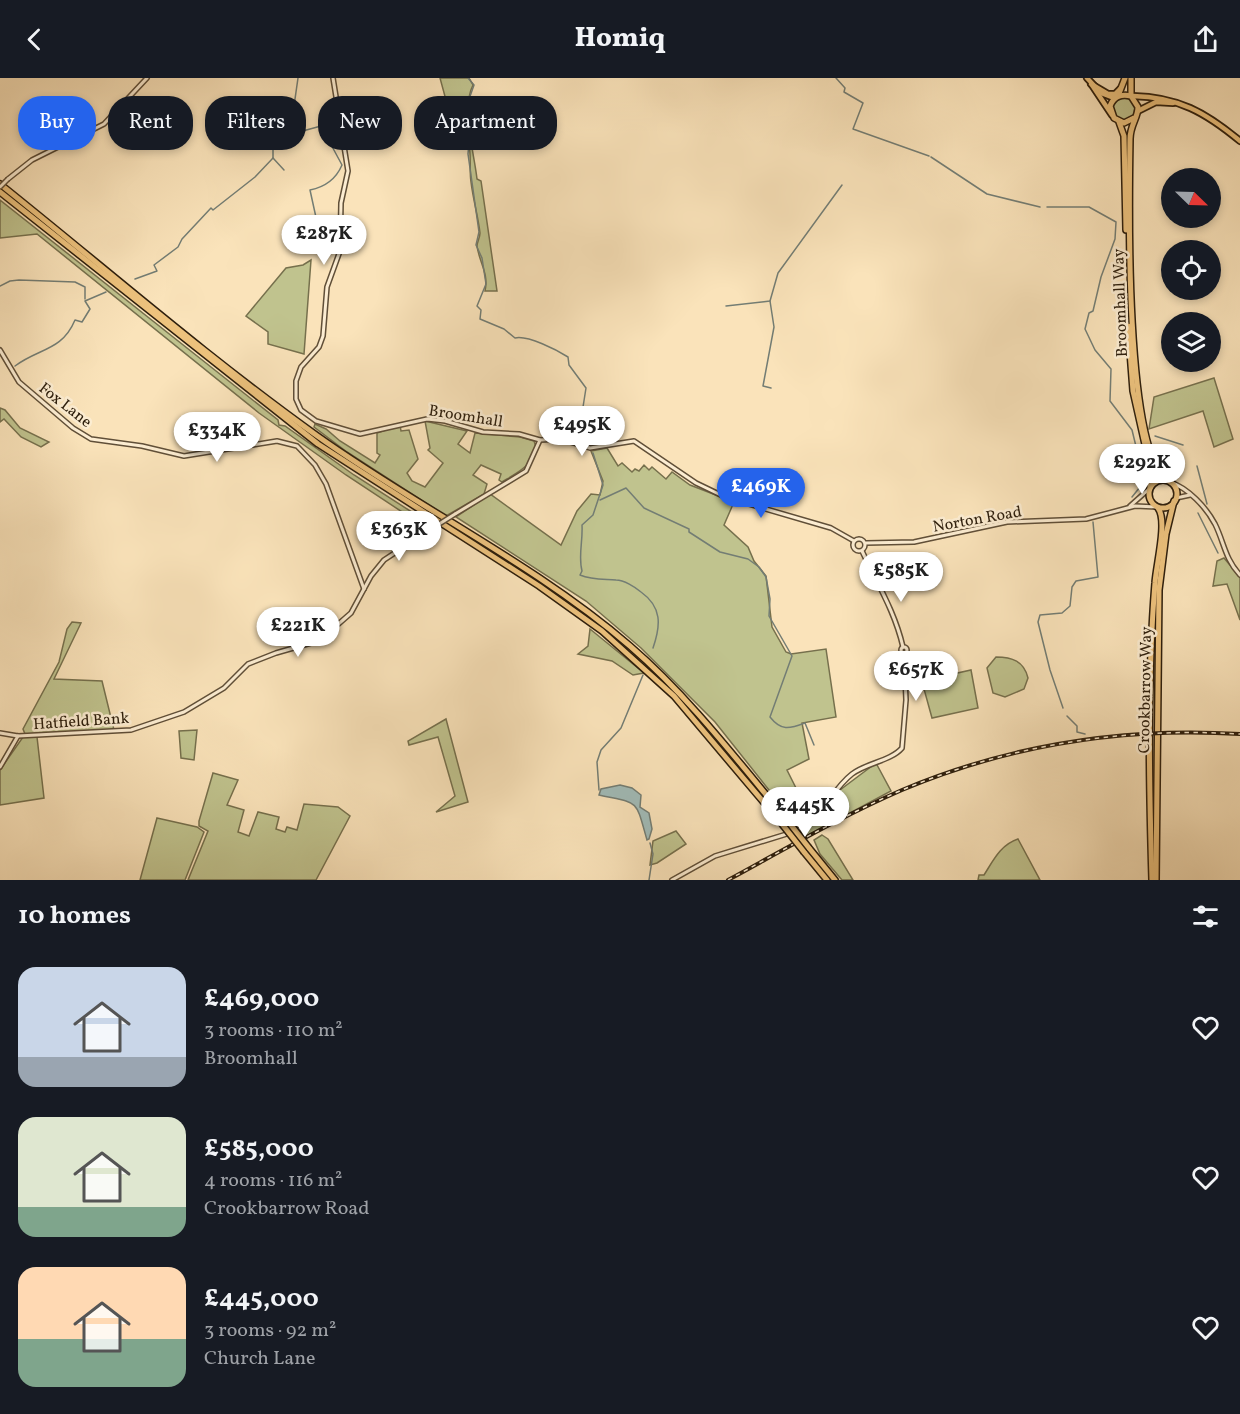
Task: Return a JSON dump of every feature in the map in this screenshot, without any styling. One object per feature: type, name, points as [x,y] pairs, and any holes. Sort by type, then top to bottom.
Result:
[{"type":"highway","points":[[1124,78],[1110,106],[1112,115],[1119,122],[1126,122],[1134,118],[1138,111],[1132,96],[1130,81]]},
{"type":"highway","points":[[1116,97],[1132,96]]},
{"type":"highway","name":"Broomhall Way","points":[[1134,118],[1130,130],[1129,153],[1133,352],[1145,427],[1156,465],[1169,481]]},
{"type":"highway","name":"Broomhall Way","points":[[1119,122],[1124,136],[1131,377],[1137,415],[1150,467],[1149,488]]},
{"type":"highway","points":[[0,185],[314,434],[372,474],[540,580],[630,646],[688,702],[785,822],[825,880]]},
{"type":"highway","points":[[0,192],[318,444],[368,479],[539,586],[602,631],[674,696],[835,880]]},
{"type":"highway","points":[[1156,481],[1169,481],[1176,488],[1175,500],[1168,507],[1157,507],[1150,500],[1149,488],[1156,481]]},
{"type":"highway","name":"Crookbarrow Way","points":[[1154,880],[1159,590],[1165,540],[1175,500]]},
{"type":"highway","name":"Crookbarrow Way","points":[[1154,880],[1149,732],[1154,586],[1163,519],[1157,507]]},
{"type":"main road","points":[[1087,78],[1112,115]]},
{"type":"main road","points":[[1091,84],[1112,94],[1119,90],[1124,78]]},
{"type":"main road","points":[[1130,81],[1143,97]]},
{"type":"main road","points":[[1091,84],[1106,97],[1116,97]]},
{"type":"main road","points":[[1132,96],[1170,99],[1207,117],[1240,141]]},
{"type":"main road","points":[[1138,111],[1156,102],[1179,104]]},
{"type":"street","points":[[0,185],[32,160],[104,124],[143,85],[147,78]]},
{"type":"street","name":"Broomhall","points":[[333,78],[348,166],[341,203],[340,251],[327,287],[321,342],[301,367],[295,392],[302,410],[320,422],[366,434],[402,423],[435,419],[479,431],[519,434],[540,440],[560,439],[590,448],[634,441],[683,475],[738,502],[831,528],[854,541]]},
{"type":"street","name":"Fox Lane","points":[[0,350],[19,382],[73,428],[91,439],[142,446],[184,456],[277,441],[297,446],[315,465],[326,484],[364,590]]},
{"type":"street","name":"Hatfield Bank","points":[[0,733],[18,736],[131,730],[183,712],[224,688],[248,664],[319,640],[351,613],[370,576],[384,560],[454,514],[526,471],[540,440]]},
{"type":"street","points":[[1169,481],[1191,495],[1215,523],[1225,554],[1240,575]]},
{"type":"street","name":"Norton Road","points":[[1128,507],[1149,488]]},
{"type":"street","points":[[1175,500],[1183,495],[1191,495]]},
{"type":"street","name":"Norton Road","points":[[854,541],[859,538],[866,543],[914,542],[1007,522],[1086,519],[1128,507],[1157,507]]},
{"type":"street","points":[[854,541],[854,549],[862,551]]},
{"type":"street","points":[[672,880],[715,856],[801,828],[818,815],[838,787],[853,774],[872,762],[897,753],[902,748],[906,700],[904,653],[901,651],[903,647],[890,604],[869,571],[862,551],[866,543]]},
{"type":"street","points":[[0,766],[18,736]]},
{"type":"green space","points":[[440,78],[469,78],[473,85],[470,96],[445,96]]},
{"type":"green space","points":[[1124,98],[1132,101],[1135,109],[1132,117],[1124,120],[1116,117],[1113,109],[1116,101]]},
{"type":"green space","points":[[470,150],[472,150],[477,179],[481,181],[497,291],[485,291],[485,273],[477,246],[480,233],[471,182]]},
{"type":"green space","points":[[0,200],[278,420],[279,425],[285,426],[354,475],[429,523],[425,527],[346,475],[259,413],[37,234],[0,238]]},
{"type":"green space","points":[[311,260],[304,354],[268,344],[268,332],[246,316],[286,268],[303,265]]},
{"type":"green space","points":[[1214,378],[1233,439],[1214,447],[1203,411],[1149,429],[1154,397]]},
{"type":"green space","points":[[0,408],[5,410],[20,428],[49,442],[41,447],[21,437],[4,419],[0,422]]},
{"type":"green space","points":[[425,421],[467,431],[458,444],[470,453],[475,433],[520,437],[534,441],[535,455],[520,471],[502,482],[499,480],[501,474],[481,465],[473,475],[487,484],[484,494],[446,516],[347,452],[314,427],[315,424],[326,429],[340,441],[375,463],[380,455],[377,453],[377,433],[400,425],[401,431],[409,430],[418,459],[407,473],[412,481],[425,487],[443,463],[428,450],[430,448]]},
{"type":"green space","points":[[607,448],[618,466],[622,463],[632,472],[635,469],[639,471],[644,465],[649,470],[652,467],[666,479],[672,472],[690,485],[734,502],[724,525],[748,547],[754,561],[766,576],[772,627],[786,652],[791,654],[826,649],[836,717],[802,723],[809,759],[787,770],[799,794],[793,800],[805,815],[796,824],[715,722],[641,648],[586,601],[456,517],[490,494],[561,545],[577,511],[591,494],[600,495],[603,481],[591,451]]},
{"type":"green space","points":[[1224,558],[1240,577],[1240,620],[1227,584],[1213,586],[1217,561]]},
{"type":"green space","points":[[72,622],[81,623],[54,679],[102,681],[114,730],[25,734],[23,729],[59,662],[67,629]]},
{"type":"green space","points":[[590,629],[644,673],[633,675],[612,661],[578,654],[588,646]]},
{"type":"green space","points":[[996,657],[1012,659],[1024,668],[1028,678],[1024,689],[1005,697],[993,693],[987,668]]},
{"type":"green space","points":[[971,670],[978,708],[932,718],[924,689],[931,679]]},
{"type":"green space","points":[[446,719],[468,802],[436,812],[455,796],[438,737],[409,745],[408,741]]},
{"type":"green space","points":[[197,730],[194,760],[181,758],[179,731]]},
{"type":"green space","points":[[23,737],[37,737],[44,798],[0,805],[0,770]]},
{"type":"green space","points":[[876,763],[891,791],[807,836],[803,830],[825,813],[840,790]]},
{"type":"green space","points":[[213,773],[238,780],[227,805],[244,810],[238,832],[249,836],[258,812],[279,817],[276,829],[285,832],[287,827],[297,830],[304,804],[338,807],[350,816],[316,880],[188,880],[208,831],[199,826],[199,821]]},
{"type":"green space","points":[[157,818],[197,827],[204,832],[185,880],[140,880]]},
{"type":"green space","points":[[676,831],[686,844],[650,865],[653,841]]},
{"type":"green space","points":[[822,835],[828,839],[853,880],[842,880],[820,854],[814,840]]},
{"type":"green space","points":[[1018,839],[1040,880],[978,880],[979,875],[984,875],[1002,849]]},
{"type":"water","points":[[620,785],[632,788],[641,795],[640,807],[649,813],[652,829],[649,839],[647,840],[634,805],[599,795],[601,789]]},
{"type":"waterway","points":[[135,279],[157,271],[154,265],[178,247],[182,239],[211,208],[213,210],[255,177],[273,158],[273,137],[297,132],[294,106],[298,78]]},
{"type":"waterway","points":[[468,78],[474,85],[468,102],[473,139],[469,142],[468,154],[479,232],[476,245],[482,258],[486,284],[477,306],[481,310],[480,319],[504,329],[515,338],[535,341],[568,357],[569,365],[586,388],[583,407],[571,412],[582,442],[586,443]]},
{"type":"waterway","points":[[836,78],[845,88],[844,92],[863,103],[853,129],[929,156]]},
{"type":"waterway","points":[[306,130],[321,126],[342,165],[329,182],[310,190],[324,254]]},
{"type":"waterway","points":[[931,157],[987,194],[1040,207]]},
{"type":"waterway","points":[[273,158],[284,170]]},
{"type":"waterway","points":[[726,306],[770,301],[778,273],[842,185]]},
{"type":"waterway","points":[[1047,207],[1089,207],[1116,222],[1115,239],[1101,277],[1093,311],[1089,313],[1085,329],[1095,350],[1111,369],[1110,401],[1132,430],[1142,471],[1140,487],[1132,497]]},
{"type":"waterway","points":[[0,286],[19,280],[75,282],[85,287],[85,299]]},
{"type":"waterway","points":[[15,366],[64,338],[75,320],[82,322],[90,309],[85,301],[106,292]]},
{"type":"waterway","points":[[770,301],[774,327],[763,386],[771,388]]},
{"type":"waterway","points":[[1155,436],[1183,445]]},
{"type":"waterway","points":[[593,453],[603,485],[593,515],[582,525],[580,560],[582,571],[580,575],[594,579],[622,581],[636,588],[648,598],[658,617],[653,648]]},
{"type":"waterway","points":[[1197,466],[1207,504]]},
{"type":"waterway","points":[[600,500],[626,488],[644,508],[689,529],[689,532],[720,552],[748,559],[759,567],[766,577],[770,599],[769,616],[792,656],[770,717],[778,725],[786,728],[805,723],[814,745]]},
{"type":"waterway","points":[[1198,513],[1218,553]]},
{"type":"waterway","points":[[1063,708],[1050,670],[1038,622],[1040,615],[1062,613],[1070,606],[1072,587],[1076,581],[1098,577],[1093,522]]},
{"type":"waterway","points":[[599,790],[597,762],[601,750],[621,728],[643,675]]},
{"type":"waterway","points":[[1067,716],[1077,726],[1077,732],[1085,734]]},
{"type":"waterway","points":[[649,880],[653,854],[650,843]]},
{"type":"railway","points":[[728,880],[880,800],[942,774],[984,761],[1025,751],[1110,737],[1153,733],[1240,734]]}]
